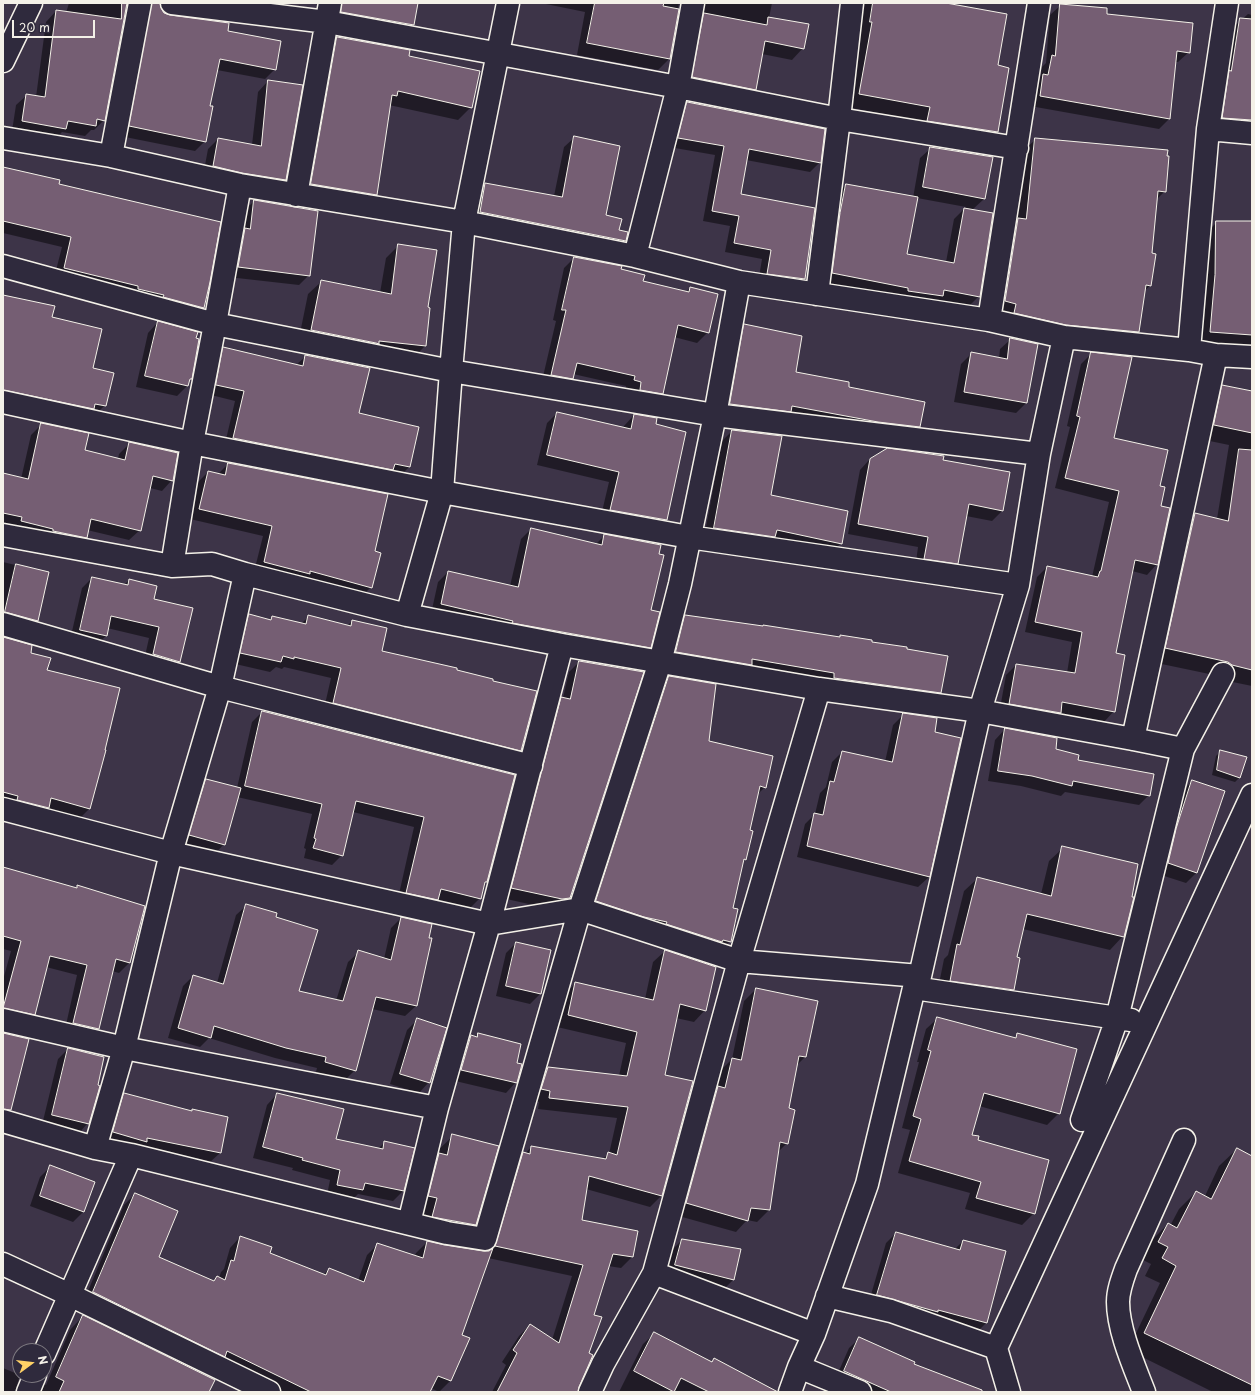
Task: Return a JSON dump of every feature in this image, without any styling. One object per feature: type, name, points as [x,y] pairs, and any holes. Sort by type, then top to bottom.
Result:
[{"type":"street","points":[[3,61],[31,3]]},
{"type":"street","points":[[110,156],[140,3]]},
{"type":"street","points":[[172,3],[329,13],[498,53],[839,119],[1017,148]]},
{"type":"street","points":[[407,615],[442,492],[464,222],[508,3]]},
{"type":"street","points":[[635,256],[678,87],[693,3]]},
{"type":"street","points":[[817,294],[852,3]]},
{"type":"street","points":[[989,320],[1039,3]]},
{"type":"street","points":[[1189,350],[1208,129],[1227,3]]},
{"type":"street","points":[[296,195],[329,13]]},
{"type":"street","points":[[1208,129],[1252,133]]},
{"type":"street","points":[[3,138],[110,156],[240,185],[464,222],[635,256],[739,282],[989,320],[1064,337],[1189,350],[1216,355],[1252,357]]},
{"type":"street","points":[[172,566],[192,443],[240,185]]},
{"type":"street","points":[[3,266],[215,324],[451,370],[715,414],[1039,454]]},
{"type":"street","points":[[3,1121],[94,1148],[131,1155],[447,1233],[485,1239],[580,909],[660,662],[680,584],[715,414],[739,282]]},
{"type":"street","points":[[790,1392],[799,1367],[814,1334],[867,1184],[917,982],[980,711],[1018,585],[1039,454],[1064,337]]},
{"type":"street","points":[[1133,739],[1216,355]]},
{"type":"street","points":[[3,402],[192,443],[442,492],[689,537],[1018,585]]},
{"type":"street","points":[[3,535],[172,566],[212,564],[245,574],[407,615],[562,645],[819,689],[980,711],[1183,749]]},
{"type":"street","points":[[94,1148],[124,1048],[171,853],[220,687],[245,574]]},
{"type":"street","points":[[3,624],[220,687],[531,766]]},
{"type":"street","points":[[409,1223],[437,1108],[489,924],[562,645]]},
{"type":"street","points":[[1082,1120],[1117,1018],[1183,749],[1223,674]]},
{"type":"street","points":[[590,1392],[603,1364],[654,1273],[739,961],[819,689]]},
{"type":"street","points":[[1009,1392],[996,1348],[1252,795]]},
{"type":"street","points":[[3,809],[171,853],[489,924],[580,909],[739,961],[917,982],[1146,1022]]},
{"type":"street","points":[[3,1020],[124,1048],[437,1108]]},
{"type":"street","points":[[1144,1392],[1122,1330],[1119,1317],[1118,1302],[1120,1287],[1126,1269],[1184,1140]]},
{"type":"street","points":[[49,1343],[131,1155]]},
{"type":"street","points":[[3,1264],[70,1294],[269,1392]]},
{"type":"street","points":[[654,1273],[814,1334]]},
{"type":"street","points":[[827,1296],[891,1311],[996,1348]]},
{"type":"street","points":[[799,1367],[860,1392]]},
{"type":"building","points":[[122,3],[127,3],[105,121],[97,119],[96,126],[68,121],[66,129],[22,121],[26,94],[45,97],[56,10],[121,19]]},
{"type":"building","points":[[152,3],[160,3],[164,13],[170,15],[229,23],[228,31],[281,41],[276,70],[220,59],[210,106],[213,106],[206,142],[129,126]]},
{"type":"building","points":[[342,3],[418,3],[414,25],[341,12]]},
{"type":"building","points":[[595,3],[664,3],[663,6],[679,9],[670,59],[587,43]]},
{"type":"building","points":[[873,3],[946,3],[1007,14],[998,65],[1009,68],[998,132],[927,121],[930,107],[859,94],[872,22],[870,22]]},
{"type":"building","points":[[1060,4],[1107,8],[1107,14],[1193,23],[1190,53],[1177,51],[1170,119],[1040,96],[1043,74],[1048,75],[1052,55],[1055,56]]},
{"type":"building","points":[[704,13],[767,25],[768,17],[809,24],[804,49],[765,41],[756,90],[692,77]]},
{"type":"building","points":[[1240,18],[1252,19],[1252,120],[1222,118],[1229,70],[1231,71]]},
{"type":"building","points":[[337,37],[410,50],[409,56],[480,71],[472,108],[398,91],[397,96],[392,95],[377,195],[311,184]]},
{"type":"building","points":[[268,80],[303,85],[286,180],[242,173],[213,166],[218,138],[261,146]]},
{"type":"building","points":[[687,102],[825,129],[821,163],[749,149],[741,194],[815,208],[805,279],[767,274],[771,250],[734,243],[739,216],[712,211],[724,146],[678,138]]},
{"type":"building","points":[[574,136],[620,146],[606,215],[622,219],[619,230],[628,232],[626,241],[480,212],[485,183],[562,197]]},
{"type":"building","points":[[1035,138],[1168,150],[1167,156],[1169,156],[1166,192],[1158,191],[1152,253],[1156,254],[1151,286],[1146,285],[1139,332],[1066,325],[1014,313],[1016,304],[1005,301],[1018,218],[1026,219]]},
{"type":"building","points":[[930,147],[993,157],[985,199],[923,187]]},
{"type":"building","points":[[3,167],[60,180],[59,184],[221,222],[204,308],[163,297],[164,295],[138,289],[138,286],[64,268],[71,237],[3,221]]},
{"type":"building","points":[[846,184],[918,197],[907,254],[954,263],[964,208],[993,213],[980,297],[944,290],[943,296],[908,291],[908,288],[832,273],[840,213]]},
{"type":"building","points":[[254,200],[318,211],[310,276],[238,267],[245,228],[250,229]]},
{"type":"building","points":[[1216,221],[1252,221],[1252,335],[1210,332],[1215,275]]},
{"type":"building","points":[[398,244],[437,250],[428,307],[430,308],[426,346],[379,341],[379,344],[311,330],[321,280],[391,294]]},
{"type":"building","points":[[574,257],[622,266],[621,269],[645,275],[643,281],[689,292],[690,287],[718,294],[709,333],[678,325],[663,394],[640,390],[641,382],[634,380],[635,376],[577,363],[573,379],[551,375],[566,310],[562,310]]},
{"type":"building","points":[[3,295],[55,306],[52,317],[102,329],[93,368],[114,373],[106,406],[95,404],[94,409],[3,390]]},
{"type":"building","points":[[158,321],[198,332],[196,338],[199,339],[192,379],[190,379],[188,386],[145,376]]},
{"type":"building","points":[[744,324],[802,336],[796,372],[849,382],[849,387],[925,402],[920,427],[878,422],[792,406],[791,412],[730,404]]},
{"type":"building","points":[[1010,338],[1038,344],[1027,403],[964,392],[971,352],[1007,359]]},
{"type":"building","points":[[223,347],[303,366],[305,355],[370,368],[359,413],[419,427],[410,467],[395,464],[393,470],[233,438],[244,391],[216,385]]},
{"type":"building","points":[[1091,352],[1132,357],[1114,438],[1168,450],[1160,486],[1165,487],[1161,506],[1170,508],[1158,565],[1135,560],[1116,653],[1125,655],[1115,712],[1062,702],[1061,713],[1009,704],[1016,664],[1075,673],[1082,632],[1035,622],[1047,566],[1098,577],[1101,571],[1119,491],[1065,478],[1080,417],[1077,416]]},
{"type":"building","points":[[1222,385],[1252,391],[1252,433],[1214,425]]},
{"type":"building","points":[[557,412],[631,429],[634,414],[657,418],[656,424],[686,432],[667,520],[610,510],[619,472],[547,455]]},
{"type":"building","points":[[41,423],[89,433],[85,450],[125,460],[129,442],[178,453],[173,481],[153,476],[141,531],[91,519],[87,538],[53,531],[53,529],[21,521],[22,517],[3,513],[3,473],[28,479]]},
{"type":"building","points":[[732,430],[782,436],[771,495],[848,511],[842,544],[777,530],[775,537],[714,528]]},
{"type":"building","points":[[888,448],[944,456],[943,460],[1010,472],[1003,511],[969,504],[958,564],[924,559],[928,537],[858,524],[870,459]]},
{"type":"building","points":[[1239,449],[1252,450],[1252,670],[1232,665],[1228,662],[1165,648],[1195,513],[1228,521]]},
{"type":"building","points":[[228,463],[388,494],[375,551],[381,553],[372,588],[310,571],[310,574],[264,562],[272,526],[199,509],[208,471],[225,475]]},
{"type":"building","points":[[531,528],[602,545],[604,534],[661,545],[659,554],[664,555],[651,610],[660,612],[651,648],[512,623],[513,621],[441,604],[448,571],[518,587]]},
{"type":"building","points":[[16,564],[49,572],[38,621],[5,612]]},
{"type":"building","points":[[92,577],[128,585],[129,579],[157,586],[154,599],[193,608],[180,662],[153,654],[159,627],[111,616],[107,636],[80,630]]},
{"type":"building","points":[[249,614],[271,620],[272,616],[306,624],[308,615],[351,626],[352,620],[387,628],[382,651],[457,668],[457,670],[493,679],[493,681],[537,691],[521,751],[333,703],[341,668],[294,657],[294,659],[283,656],[281,662],[240,653]]},
{"type":"building","points":[[685,615],[840,637],[840,635],[948,656],[941,693],[834,678],[834,673],[752,659],[752,665],[676,652]]},
{"type":"building","points":[[3,637],[32,645],[31,653],[51,658],[47,670],[120,688],[106,750],[90,809],[51,798],[49,808],[17,800],[18,796],[3,792]]},
{"type":"building","points":[[579,661],[644,672],[570,898],[562,899],[511,888],[561,697],[570,699]]},
{"type":"building","points":[[669,676],[716,684],[709,741],[773,756],[766,788],[760,786],[750,830],[753,831],[746,860],[744,859],[733,908],[738,909],[731,942],[723,940],[722,942],[666,924],[667,922],[644,917],[596,901]]},
{"type":"building","points":[[262,711],[515,775],[487,882],[485,882],[481,899],[441,889],[438,900],[406,893],[424,817],[356,801],[343,856],[313,848],[322,804],[245,786]]},
{"type":"building","points":[[903,713],[937,718],[935,732],[961,738],[930,877],[807,846],[814,813],[823,815],[830,781],[834,782],[842,751],[892,762]]},
{"type":"building","points":[[1005,728],[1057,738],[1056,749],[1079,755],[1078,760],[1154,774],[1150,796],[1073,781],[1072,786],[1032,776],[998,771]]},
{"type":"building","points":[[1220,750],[1247,757],[1240,778],[1217,770]]},
{"type":"building","points":[[206,779],[241,788],[225,845],[189,835]]},
{"type":"building","points":[[1192,780],[1225,791],[1197,873],[1168,863],[1176,829]]},
{"type":"building","points":[[1062,846],[1138,864],[1132,897],[1134,897],[1124,937],[1027,914],[1017,957],[1020,958],[1014,990],[950,981],[957,944],[960,945],[977,877],[1051,896]]},
{"type":"building","points":[[3,867],[77,888],[77,885],[145,906],[130,963],[116,959],[99,1029],[73,1023],[87,965],[50,956],[35,1015],[3,1008],[21,941],[3,936]]},
{"type":"building","points":[[246,904],[277,913],[276,917],[318,930],[299,991],[343,1001],[358,950],[391,960],[401,917],[432,924],[429,938],[432,938],[417,1006],[376,997],[356,1071],[325,1062],[326,1057],[286,1048],[214,1026],[211,1038],[178,1028],[193,975],[223,984]]},
{"type":"building","points":[[516,942],[551,950],[541,994],[506,986]]},
{"type":"building","points":[[665,950],[716,967],[706,1011],[680,1004],[665,1075],[693,1081],[662,1196],[589,1176],[582,1220],[638,1231],[633,1257],[613,1254],[594,1315],[602,1317],[589,1353],[593,1355],[578,1392],[497,1392],[517,1353],[513,1350],[530,1324],[559,1343],[583,1265],[495,1246],[523,1152],[530,1154],[531,1146],[606,1159],[608,1152],[617,1155],[628,1107],[549,1098],[550,1091],[541,1089],[548,1067],[627,1076],[637,1032],[568,1015],[575,982],[653,1000]]},
{"type":"building","points":[[756,988],[818,1001],[806,1057],[799,1056],[789,1108],[795,1110],[788,1144],[780,1142],[770,1210],[751,1208],[748,1221],[686,1203],[718,1086],[725,1088],[732,1058],[741,1060]]},
{"type":"building","points":[[937,1017],[1016,1038],[1017,1033],[1077,1049],[1060,1114],[984,1093],[972,1135],[979,1136],[978,1140],[1049,1160],[1035,1214],[976,1198],[981,1182],[909,1161],[921,1119],[913,1116],[931,1051],[928,1050]]},
{"type":"building","points":[[417,1018],[447,1028],[430,1083],[400,1074]]},
{"type":"building","points":[[3,1033],[29,1039],[11,1110],[3,1109]]},
{"type":"building","points":[[478,1033],[521,1044],[517,1063],[522,1064],[517,1083],[461,1070],[471,1035],[477,1037]]},
{"type":"building","points":[[68,1048],[104,1057],[98,1085],[100,1086],[89,1124],[52,1115]]},
{"type":"building","points":[[124,1093],[192,1111],[192,1109],[228,1117],[221,1153],[147,1138],[147,1142],[113,1132]]},
{"type":"building","points":[[277,1093],[344,1109],[336,1139],[383,1149],[384,1141],[415,1148],[404,1191],[365,1183],[363,1190],[337,1185],[340,1170],[302,1160],[303,1158],[263,1147]]},
{"type":"building","points":[[452,1134],[499,1146],[476,1225],[432,1217],[437,1198],[428,1196],[439,1153],[447,1155]]},
{"type":"building","points":[[1237,1148],[1252,1156],[1252,1385],[1144,1333],[1176,1266],[1162,1258],[1168,1247],[1158,1242],[1168,1223],[1177,1228],[1196,1191],[1211,1199]]},
{"type":"building","points":[[50,1165],[95,1182],[84,1212],[40,1196]]},
{"type":"building","points":[[135,1193],[178,1211],[159,1257],[214,1281],[217,1276],[225,1280],[231,1260],[234,1261],[240,1236],[272,1247],[270,1253],[326,1275],[329,1268],[364,1282],[377,1243],[423,1258],[427,1241],[483,1251],[489,1251],[493,1248],[462,1335],[470,1338],[451,1381],[438,1376],[430,1392],[311,1392],[227,1351],[225,1357],[93,1292]]},
{"type":"building","points":[[896,1232],[960,1250],[963,1240],[1006,1251],[987,1323],[938,1310],[938,1312],[877,1295]]},
{"type":"building","points":[[682,1239],[741,1249],[734,1280],[675,1265]]},
{"type":"building","points":[[83,1315],[215,1380],[209,1392],[59,1392],[64,1381],[56,1377]]},
{"type":"building","points":[[654,1332],[712,1362],[714,1358],[778,1392],[709,1392],[681,1378],[674,1392],[634,1371]]},
{"type":"building","points":[[859,1337],[915,1362],[914,1364],[982,1390],[982,1392],[891,1392],[844,1371]]}]
